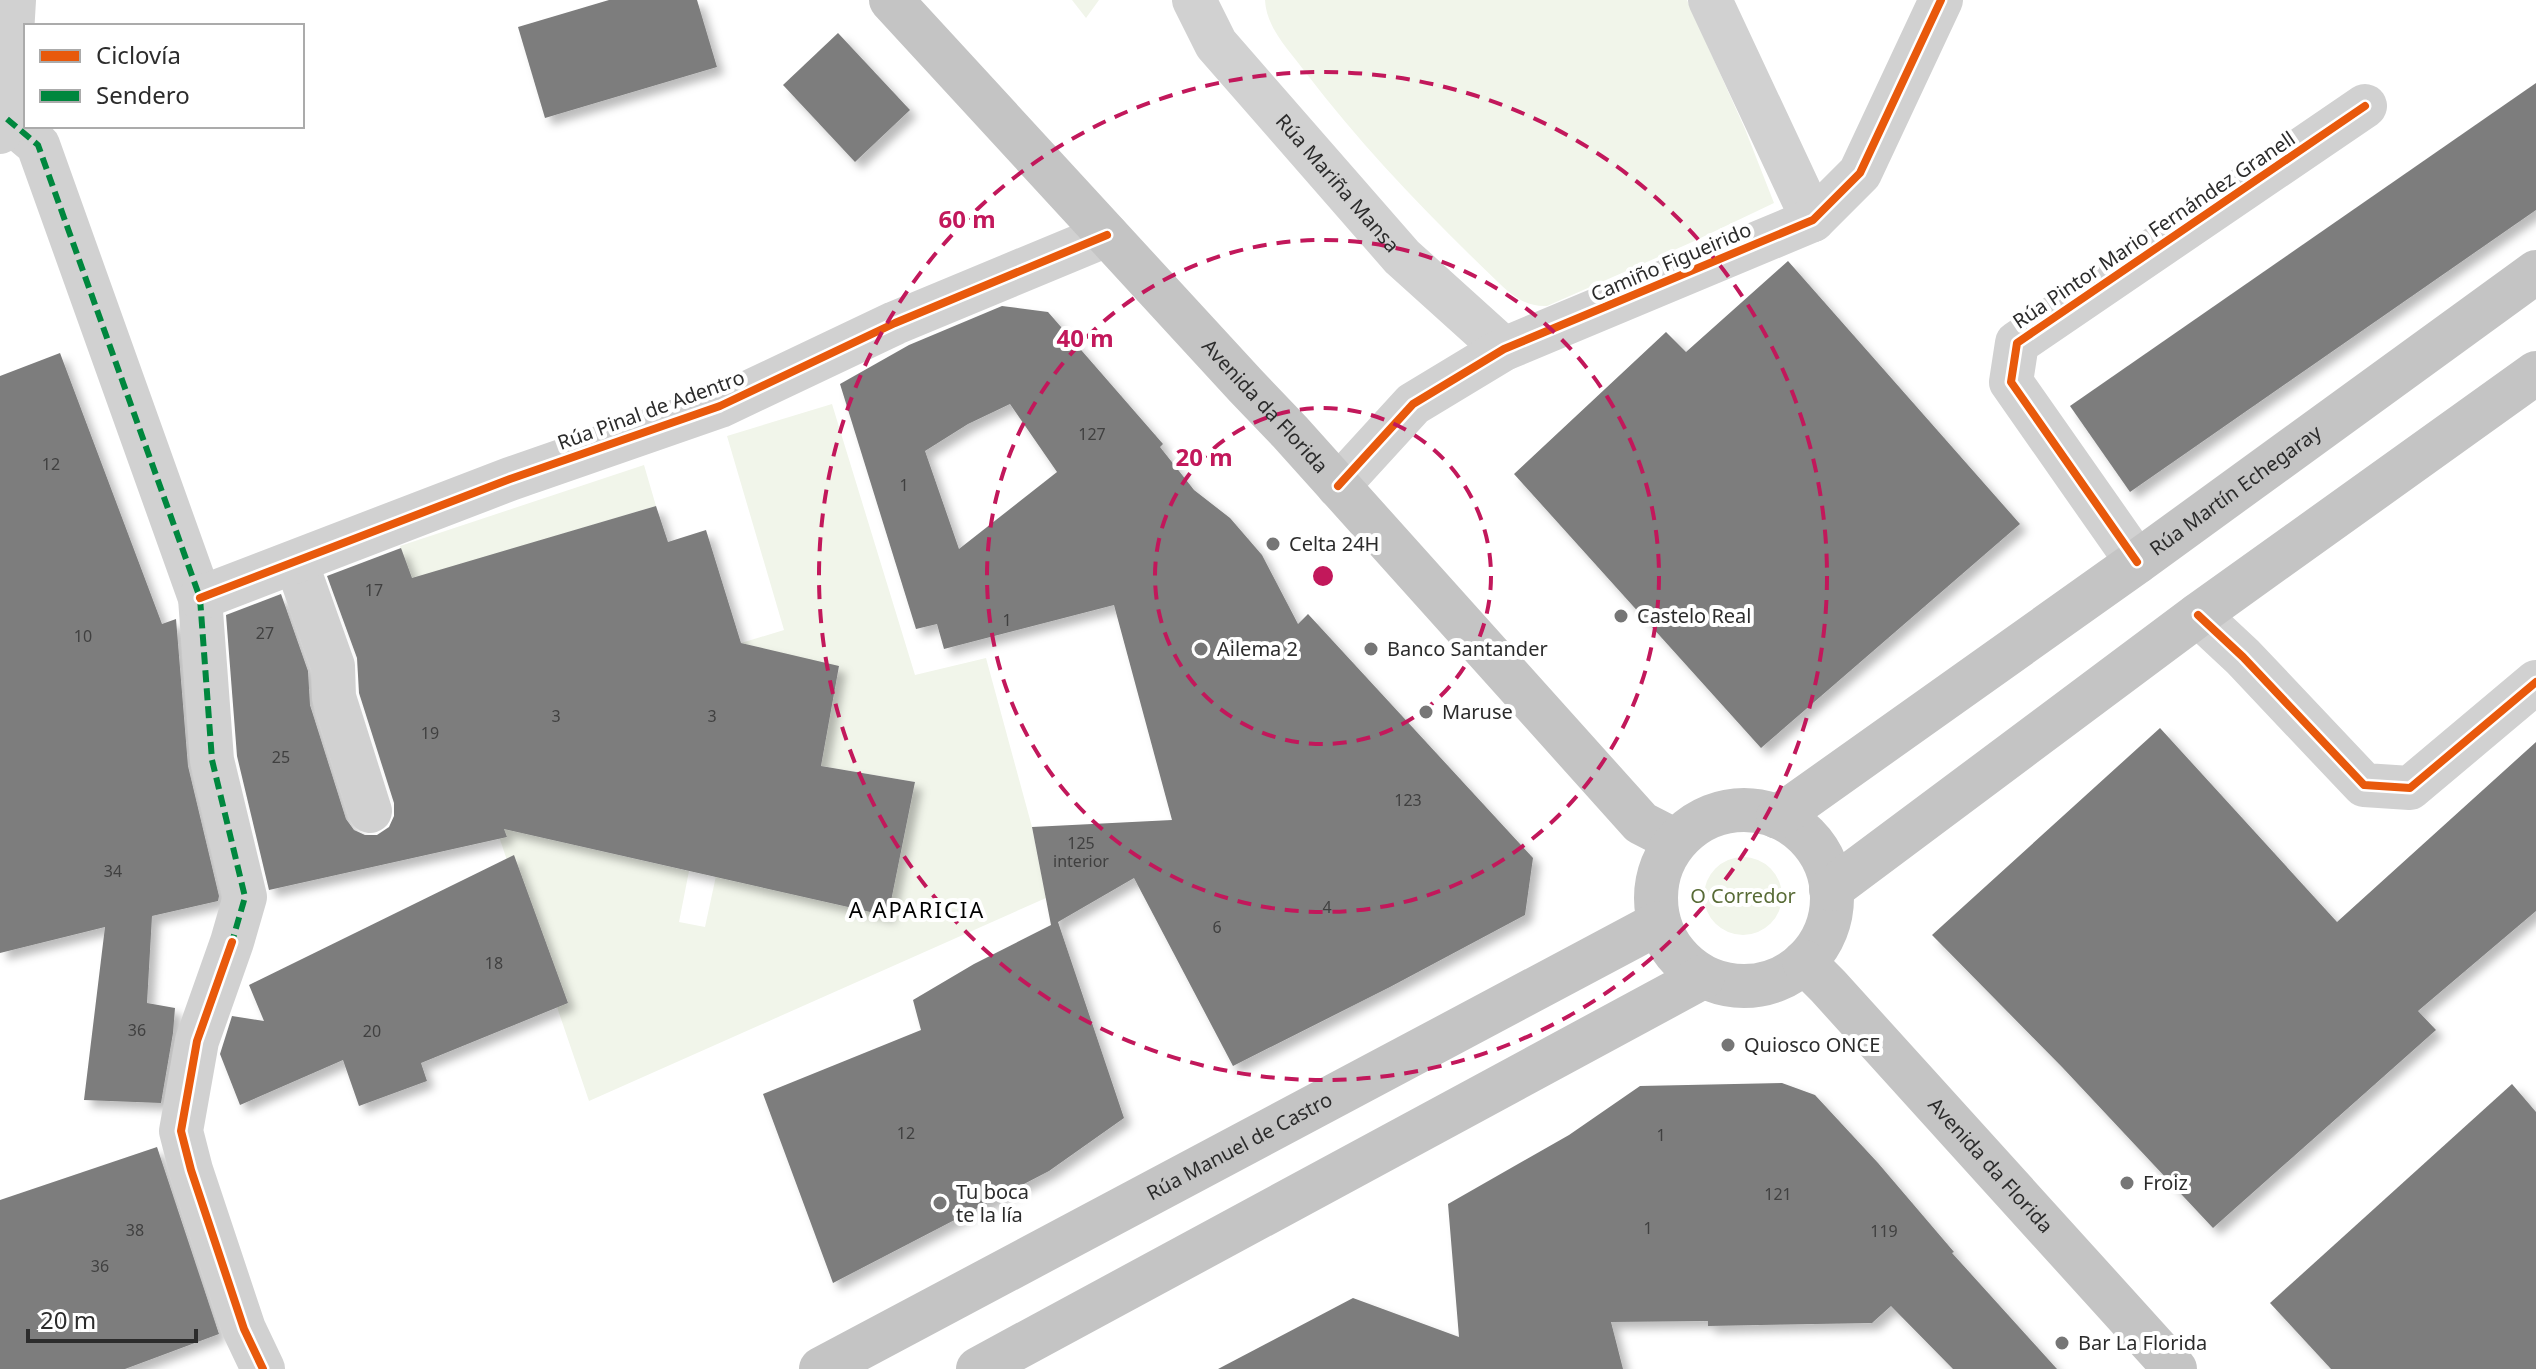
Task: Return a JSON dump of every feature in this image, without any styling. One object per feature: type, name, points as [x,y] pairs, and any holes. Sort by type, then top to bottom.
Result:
[{"type":"main road","name":"Avenida da Florida","points":[[891,0],[1338,486],[1641,823],[1676,841]]},
{"type":"main road","name":"Rúa Martín Echegaray","points":[[1778,817],[2137,562],[2536,272]]},
{"type":"main road","points":[[1831,889],[2198,615],[2536,373]]},
{"type":"main road","points":[[1751,810],[1778,817],[1799,829],[1826,866],[1831,889],[1830,916],[1821,941],[1804,962],[1782,978],[1757,986],[1730,986],[1703,977],[1684,964],[1669,945],[1659,923],[1655,894],[1661,866],[1676,841],[1698,823],[1723,812],[1751,810]]},
{"type":"main road","name":"Rúa Manuel de Castro","points":[[821,1369],[1659,923]]},
{"type":"main road","name":"Avenida da Florida","points":[[1804,962],[2175,1369]]},
{"type":"main road","points":[[978,1369],[1703,977]]},
{"type":"street","points":[[14,0],[4,125],[38,145],[200,598],[212,760],[245,897],[197,1041],[181,1131],[239,1315],[263,1369]]},
{"type":"street","name":"Rúa Mariña Mansa","points":[[1194,0],[1216,44],[1402,257],[1504,349]]},
{"type":"street","points":[[1710,0],[1813,220]]},
{"type":"street","name":"Camiño Figueirido","points":[[1338,486],[1413,404],[1504,349],[1813,220],[1860,173],[1941,0]]},
{"type":"street","name":"Rúa Pintor Mario Fernández Granell","points":[[2137,562],[2011,382],[2017,343],[2365,106]]},
{"type":"street","name":"Rúa Pinal de Adentro","points":[[200,598],[510,479],[720,406],[895,323],[1107,235]]},
{"type":"street","points":[[296,562],[333,666],[334,697],[370,811]]},
{"type":"street","points":[[2198,615],[2243,657],[2364,785],[2410,788],[2536,682]]},
{"type":"green space","points":[[1072,0],[1099,0],[1086,18]]},
{"type":"green space","points":[[1265,0],[1687,0],[1745,129],[1774,203],[1547,306],[1527,303],[1505,289],[1449,234],[1351,129],[1280,39],[1266,10]]},
{"type":"green space","points":[[832,404],[915,675],[986,658],[1032,827],[1046,898],[589,1101],[400,546],[644,465],[656,506],[472,561],[554,840],[689,871],[679,922],[705,927],[716,876],[888,916],[915,782],[821,766],[839,667],[741,643],[784,630],[727,436]]},
{"type":"green space","name":"O Corredor","points":[[1743,857],[1758,860],[1771,868],[1779,881],[1782,896],[1779,911],[1771,924],[1758,932],[1743,935],[1728,932],[1715,924],[1707,911],[1704,896],[1707,881],[1715,868],[1728,860]]},
{"type":"building","points":[[609,0],[697,0],[717,67],[545,118],[518,27]]},
{"type":"building","points":[[838,33],[910,110],[855,162],[783,85]]},
{"type":"building","points":[[2536,83],[2536,210],[2130,492],[2070,406]]},
{"type":"building","points":[[1788,261],[2020,524],[1761,748],[1514,474],[1666,332],[1686,352]]},
{"type":"building","points":[[1002,306],[1048,312],[1163,444],[1160,447],[1194,490],[1230,518],[1262,555],[1298,624],[1308,614],[1533,858],[1525,915],[1233,1066],[1134,878],[1058,922],[1124,1118],[1049,1171],[833,1283],[763,1094],[921,1030],[913,1000],[974,964],[1051,925],[1032,827],[1172,820],[1114,605],[944,649],[937,624],[916,629],[840,384],[909,345]],"holes":[[[1010,404],[1057,472],[959,549],[925,451],[968,424]]]},
{"type":"building","points":[[60,353],[162,624],[176,619],[188,766],[219,896],[218,901],[152,916],[147,1003],[175,1008],[161,1103],[84,1100],[105,927],[0,953],[0,376]]},
{"type":"building","points":[[656,506],[668,542],[706,530],[741,643],[839,666],[821,766],[915,782],[888,916],[504,829],[507,837],[269,890],[237,756],[226,615],[281,594],[308,671],[310,705],[346,819],[354,830],[365,835],[377,835],[389,827],[394,816],[394,803],[359,693],[357,658],[327,576],[401,548],[412,578]]},
{"type":"building","points":[[2160,728],[2337,922],[2536,742],[2536,911],[2418,1011],[2436,1030],[2213,1228],[2062,1067],[1932,935]]},
{"type":"building","points":[[514,855],[568,1003],[421,1063],[427,1081],[359,1106],[343,1060],[240,1105],[220,1054],[232,1016],[264,1021],[249,985]]},
{"type":"building","points":[[1782,1083],[1815,1095],[2057,1369],[1953,1369],[1891,1306],[1872,1323],[1708,1326],[1708,1321],[1611,1322],[1623,1369],[1218,1369],[1353,1298],[1459,1337],[1448,1204],[1569,1135],[1640,1086]]},
{"type":"building","points":[[2512,1084],[2536,1112],[2536,1369],[2331,1369],[2270,1303]]},
{"type":"building","points":[[157,1147],[219,1334],[125,1369],[0,1369],[0,1200]]},
{"type":"marked path","points":[[7,119],[38,145],[200,598],[212,760],[245,897],[232,942]]},
{"type":"cycle path","points":[[1338,486],[1413,404],[1504,349],[1813,220],[1860,173],[1941,0]]},
{"type":"cycle path","points":[[2137,562],[2011,382],[2017,343],[2365,106]]},
{"type":"cycle path","points":[[200,598],[510,479],[720,406],[895,323],[1107,235]]},
{"type":"cycle path","points":[[2198,615],[2243,657],[2364,785],[2410,788],[2536,682]]},
{"type":"cycle path","points":[[232,942],[197,1041],[181,1131],[244,1329],[263,1369]]},
{"type":"place","name":"Celta 24H","points":[[1273,544]]},
{"type":"place","name":"Castelo Real","points":[[1621,616]]},
{"type":"place","name":"Ailema 2","points":[[1201,649]]},
{"type":"place","name":"Banco Santander","points":[[1371,649]]},
{"type":"place","name":"Maruse","points":[[1426,712]]},
{"type":"place","name":"Quiosco ONCE","points":[[1728,1045]]},
{"type":"place","name":"Froiz","points":[[2127,1183]]},
{"type":"place","name":"Tu boca te la lía","points":[[940,1203]]},
{"type":"place","name":"Bar La Florida","points":[[2062,1343]]},
{"type":"district","name":"A APARICIA","points":[[917,910]]}]
